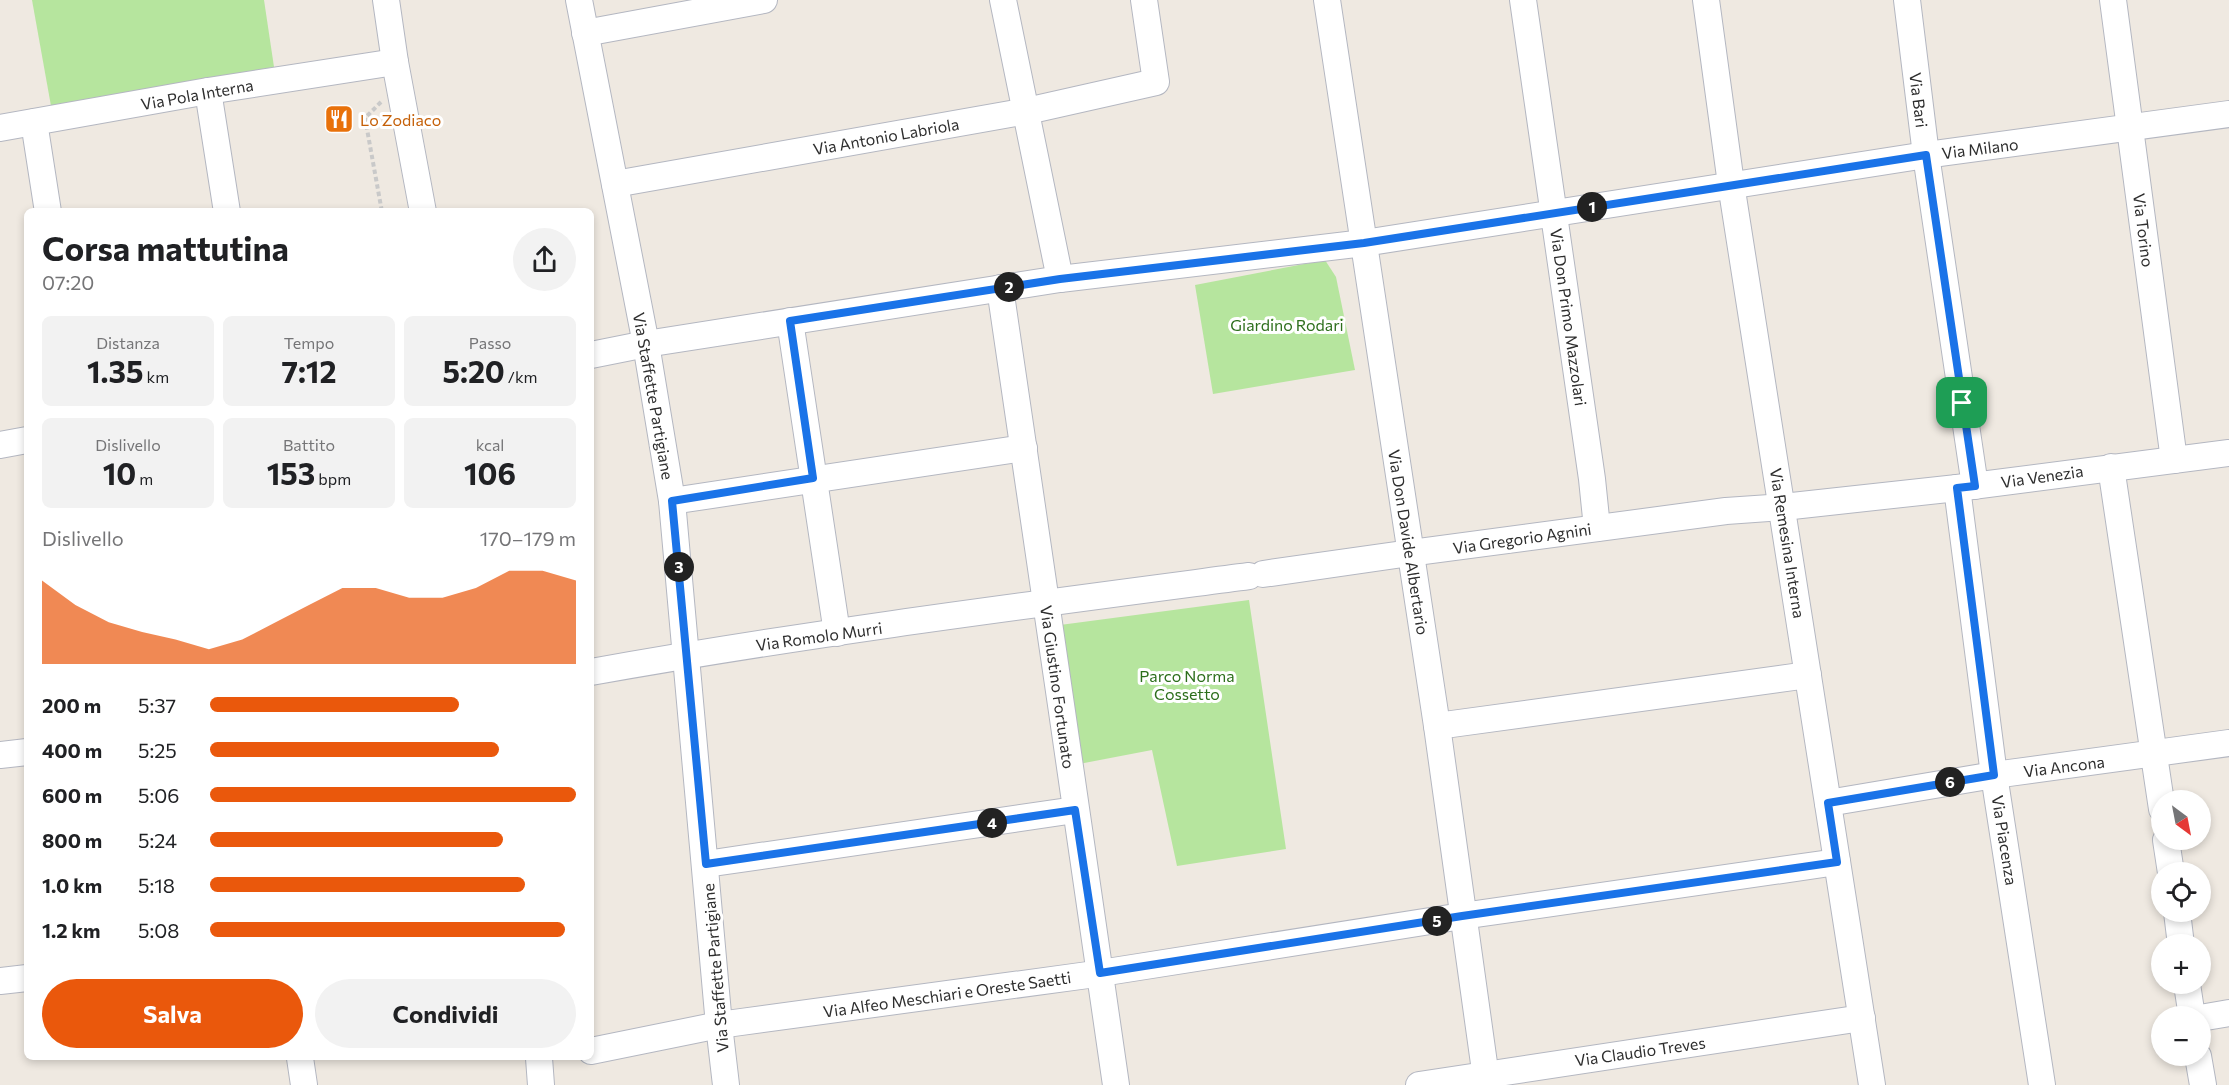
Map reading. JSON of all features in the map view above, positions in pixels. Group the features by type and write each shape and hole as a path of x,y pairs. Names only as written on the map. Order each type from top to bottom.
{"street":[{"path":"386,0 389,63 422,208"},
{"name":"Via Staffette Partigiane","path":"579,0 646,344 672,501 726,1085"},
{"path":"585,33 710,5 764,0"},
{"path":"1004,0 1060,279"},
{"name":"Via Antonio Labriola","path":"615,184 1027,111 1156,82 1144,0"},
{"name":"Via Don Davide Albertario","path":"1327,0 1437,726 1486,1080"},
{"name":"Via Don Primo Mazzolari","path":"1523,0 1597,528"},
{"name":"Via Remesina Interna","path":"1706,0 1731,184 1872,1085"},
{"name":"Via Bari","path":"1907,0 1966,487"},
{"name":"Via Torino","path":"2113,0 2174,460"},
{"name":"Via Pola Interna","path":"0,128 208,91 389,63"},
{"path":"208,91 226,208"},
{"name":"Via Milano","path":"594,354 646,344 1060,279 1364,243 1731,184 2229,114"},
{"path":"34,122 47,208"},
{"name":"Via Giustino Fortunato","path":"1000,288 1116,1085"},
{"path":"790,321 837,633"},
{"path":"0,445 24,441"},
{"path":"672,501 1024,448"},
{"name":"Via Venezia","path":"1783,507 1966,487 2111,466 2229,453"},
{"path":"2111,466 2159,790"},
{"name":"Via Piacenza","path":"1966,487 1994,775 2042,1085"},
{"name":"Via Gregorio Agnini","path":"1047,603 1410,552 1726,511 1783,507"},
{"name":"Via Romolo Murri","path":"594,671 688,655 1047,603"},
{"path":"1437,726 1808,675"},
{"name":"Via Ancona","path":"1828,803 1994,775 2229,742"},
{"path":"0,755 24,752"},
{"path":"706,864 1075,810"},
{"name":"Via Alfeo Meschiari e Oreste Saetti","path":"594,1049 719,1025 1100,973 1462,916 1837,862"},
{"path":"0,981 24,978"},
{"path":"2211,1016 2229,1013"},
{"name":"Via Claudio Treves","path":"1419,1085 1486,1080 1862,1018"},
{"path":"300,1060 304,1085"},
{"path":"2200,1066 2203,1085"}],"path":[{"path":"381,208 365,118 388,95 389,63"}],"green space":[{"path":"32,0 264,0 274,67 51,106"},
{"name":"Giardino Rodari","path":"1325,260 1336,277 1355,370 1213,394 1195,285"},
{"name":"Parco Norma Cossetto","path":"1249,600 1286,849 1177,866 1152,750 1079,764 1060,625"}],"place":[{"name":"Lo Zodiaco","path":"339,119"}],"route":[{"path":"1926,155 1962,403 1975,486 1957,488 1994,775 1828,803 1837,862 1462,916 1100,973 1075,810 706,864 672,501 813,478 790,321 1060,279 1364,243 1926,155"}]}
